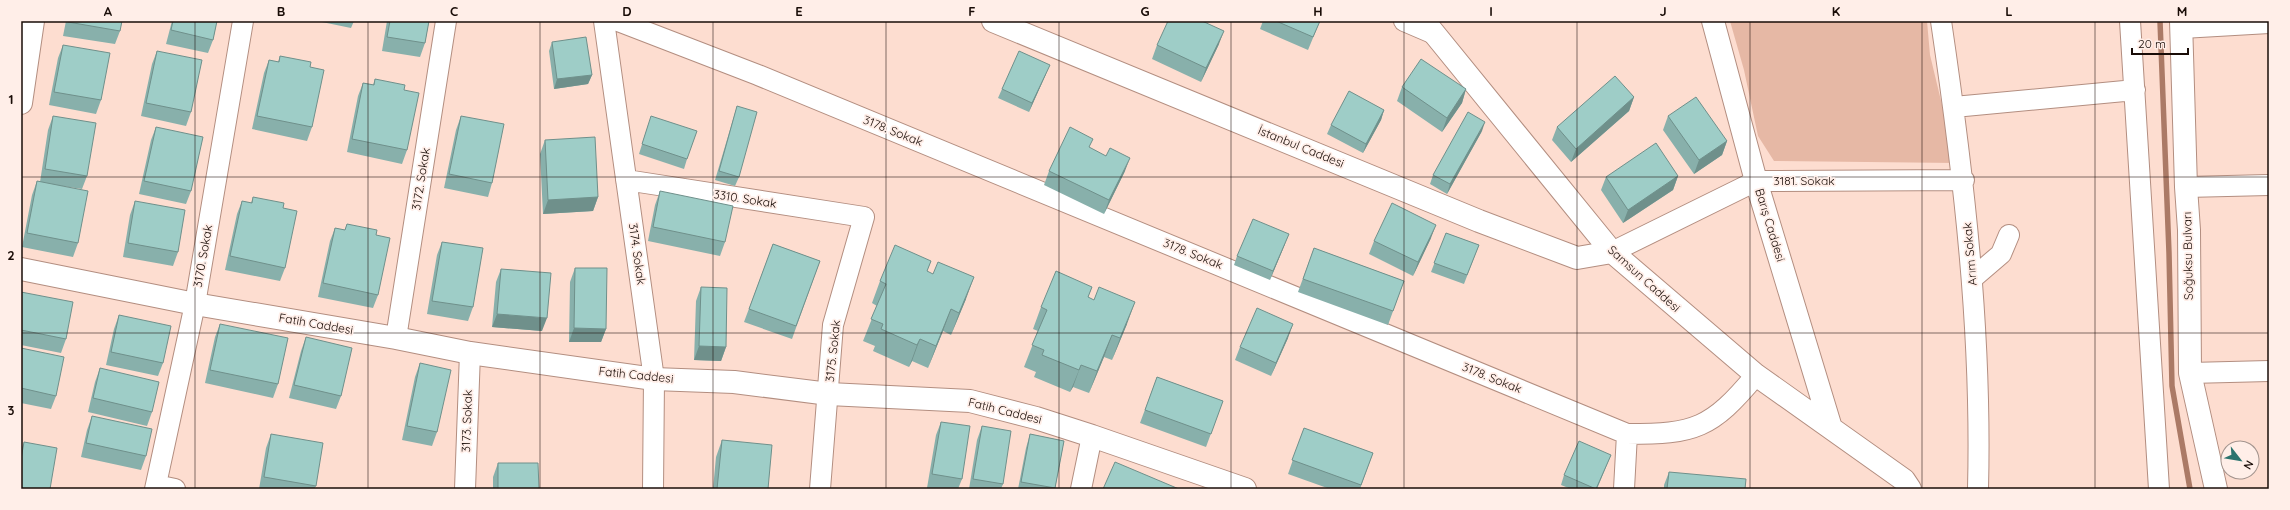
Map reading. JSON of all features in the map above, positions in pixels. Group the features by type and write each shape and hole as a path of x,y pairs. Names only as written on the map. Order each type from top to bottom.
{"street":[{"path":"21,103 33,21"},
{"name":"3170. Sokak","path":"162,488 243,21"},
{"name":"3172. Sokak","path":"396,338 446,21"},
{"name":"3174. Sokak","path":"604,21 654,379 653,489"},
{"name":"3178. Sokak","path":"618,21 758,75 1627,434 1684,431 1711,420 1735,400 1756,375"},
{"name":"İstanbul Caddesi","path":"993,21 1479,221 1570,256 1577,258 1612,252"},
{"path":"1404,21 1428,27"},
{"name":"Barış Caddesi","path":"1713,21 1756,181 1831,428"},
{"name":"Arım Sokak","path":"1941,21 1964,180 1973,278 1980,424 1978,489"},
{"path":"2130,21 2159,489"},
{"path":"2181,24 2269,23"},
{"name":"Soğuksu Bulvarı","path":"2181,24 2186,187 2189,230 2190,373 2216,489"},
{"name":"Samsun Caddesi","path":"1428,27 1612,252 1756,375 1904,480 1910,489"},
{"path":"1954,106 2135,90"},
{"name":"3310. Sokak","path":"626,180 864,217"},
{"name":"3181. Sokak","path":"1612,252 1756,181 1964,180"},
{"path":"2186,187 2269,185"},
{"name":"3175. Sokak","path":"820,489 829,394 833,325 864,217"},
{"path":"1973,278 2001,254 2009,235"},
{"name":"Fatih Caddesi","path":"21,269 195,304 396,338 470,353 654,379 734,382 829,394 970,401 1036,418 1245,489"},
{"name":"3173. Sokak","path":"465,489 470,353"},
{"path":"2190,373 2269,371"},
{"path":"1624,489 1627,434"},
{"path":"1081,489 1092,436"}],"shaded area":[{"path":"1730,21 1927,21 1930,55 1956,163 1774,161 1758,136 1744,70"}],"building":[{"path":"122,21 120,31 68,22"},
{"path":"173,21 217,21 213,40 171,30"},
{"path":"390,21 429,21 425,43 387,37"},
{"path":"1168,21 1202,21 1224,31 1206,68 1157,45"},
{"path":"1276,21 1320,21 1313,37"},
{"path":"586,37 592,75 557,79 552,42"},
{"path":"63,45 110,53 101,100 54,92"},
{"path":"157,51 202,60 191,112 146,103"},
{"path":"1019,51 1050,65 1032,103 1002,89"},
{"path":"280,56 311,62 310,67 324,70 312,127 257,116 269,60 279,62"},
{"path":"1421,59 1466,89 1447,118 1402,87"},
{"path":"1615,76 1634,97 1576,149 1557,127"},
{"path":"375,79 405,85 404,90 419,93 407,150 352,139 363,83 374,85"},
{"path":"1349,91 1384,110 1366,144 1331,125"},
{"path":"1696,97 1727,141 1699,160 1668,116"},
{"path":"737,106 757,112 739,177 719,171"},
{"path":"1468,112 1485,122 1450,184 1433,175"},
{"path":"53,116 96,123 87,176 45,169"},
{"path":"461,116 504,124 492,183 449,174"},
{"path":"651,116 697,131 687,159 642,144"},
{"path":"156,127 203,137 191,191 144,181"},
{"path":"1070,127 1093,139 1089,147 1106,156 1110,148 1130,158 1109,200 1049,171"},
{"path":"595,137 598,197 548,200 545,140"},
{"path":"1656,143 1678,176 1628,210 1606,177"},
{"path":"37,181 88,191 78,243 27,233"},
{"path":"660,191 733,206 725,242 653,227"},
{"path":"253,197 284,203 283,208 297,211 285,268 230,256 242,201 252,203"},
{"path":"135,201 185,210 178,252 128,243"},
{"path":"1392,203 1436,225 1418,262 1374,241"},
{"path":"1253,219 1289,234 1273,271 1237,256"},
{"path":"347,224 377,230 376,235 390,238 378,295 323,283 335,228 345,230"},
{"path":"1446,233 1479,245 1467,275 1434,263"},
{"path":"442,242 483,248 473,307 432,301"},
{"path":"773,244 820,261 796,326 749,309"},
{"path":"895,245 931,261 927,271 933,274 938,262 974,277 959,313 951,309 936,346 920,339 917,345 881,329 883,324 871,319 886,284 880,281"},
{"path":"1314,248 1404,281 1393,311 1303,279"},
{"path":"575,268 607,268 606,329 574,328"},
{"path":"501,269 551,273 547,318 497,314"},
{"path":"1056,271 1092,287 1088,297 1094,300 1099,287 1135,302 1120,338 1112,335 1097,371 1081,365 1079,370 1042,355 1044,350 1032,345 1047,310 1041,307"},
{"path":"701,287 727,288 726,347 699,346"},
{"path":"21,292 73,302 66,339 21,330"},
{"path":"1257,308 1293,324 1276,363 1240,347"},
{"path":"119,315 171,326 163,363 111,352"},
{"path":"220,324 288,338 278,384 210,370"},
{"path":"306,337 352,348 341,396 294,385"},
{"path":"21,348 64,357 56,396 21,388"},
{"path":"420,363 451,370 437,432 407,426"},
{"path":"100,368 159,382 152,412 93,398"},
{"path":"1157,377 1223,401 1211,434 1145,410"},
{"path":"92,416 152,429 146,456 86,443"},
{"path":"941,422 970,426 962,479 932,474"},
{"path":"982,426 1011,431 1003,484 973,479"},
{"path":"1304,428 1373,453 1361,485 1292,460"},
{"path":"271,434 323,443 316,486 264,477"},
{"path":"1030,434 1064,441 1055,488 1021,482"},
{"path":"722,440 772,445 768,489 717,489"},
{"path":"1579,441 1611,455 1596,489 1564,475"},
{"path":"24,442 57,448 50,489 21,489 21,459"},
{"path":"1115,462 1179,489 1103,489"},
{"path":"498,463 538,463 539,489 498,489"},
{"path":"1669,472 1746,479 1745,489 1667,489"}],"waterway":[{"path":"2160,21 2169,253 2172,386 2190,489"}]}
